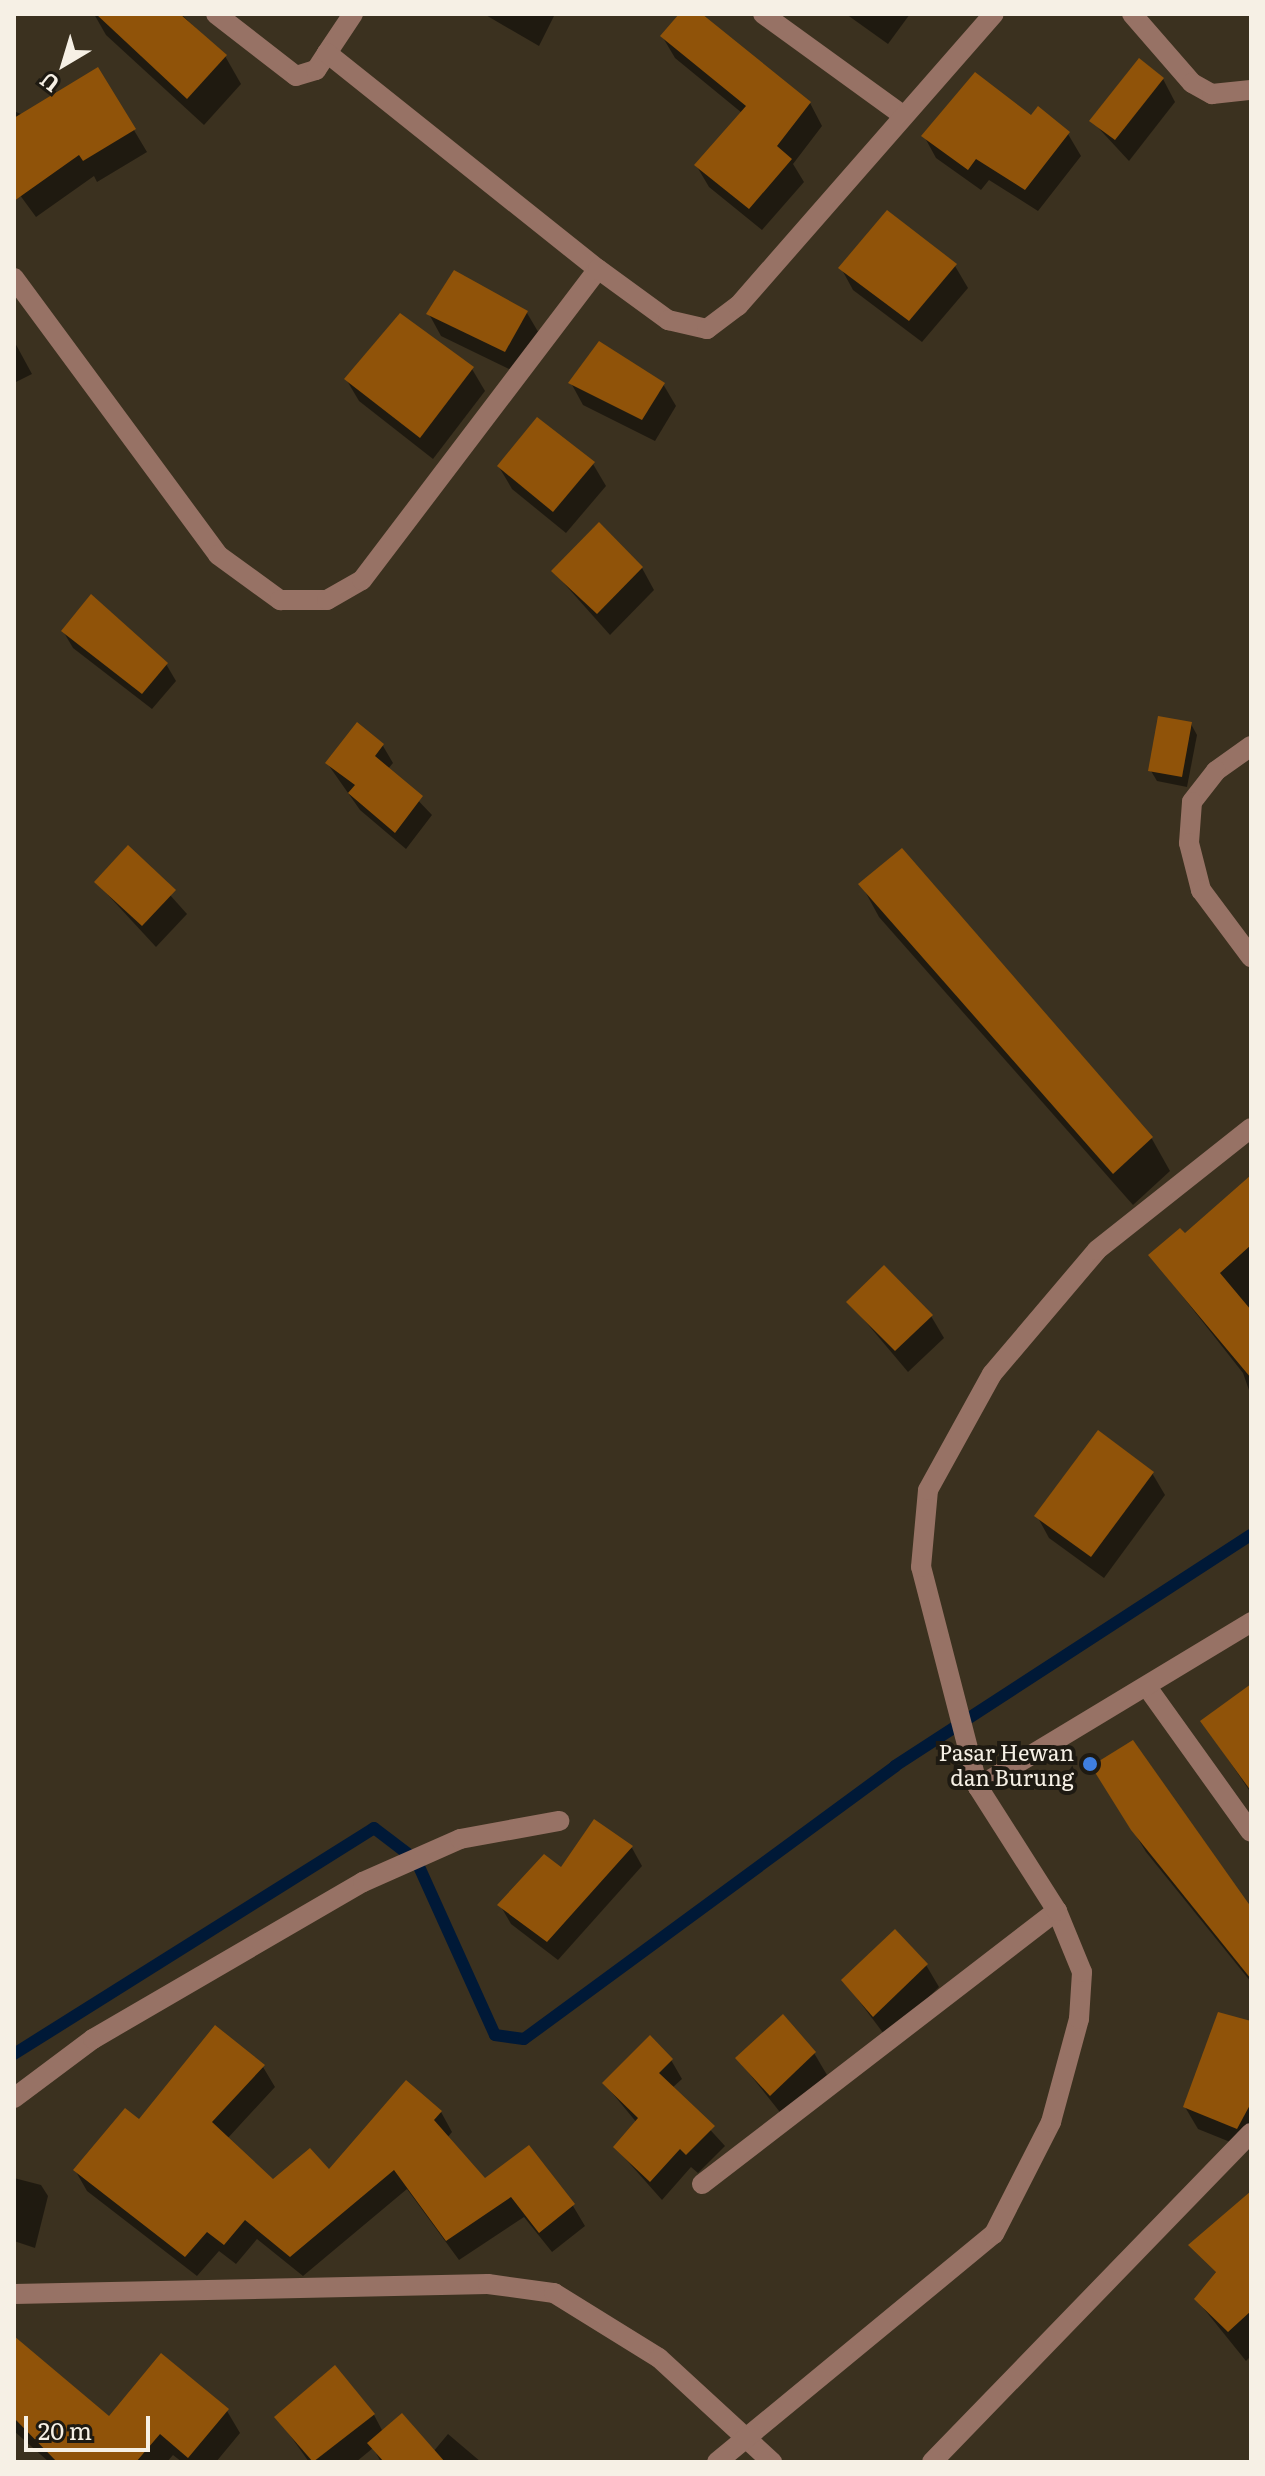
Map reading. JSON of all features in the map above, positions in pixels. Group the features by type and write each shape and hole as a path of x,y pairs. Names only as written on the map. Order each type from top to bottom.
{"street":[{"path":"216,14 296,76 316,70 353,14"},
{"path":"763,14 900,113"},
{"path":"327,53 598,269 668,320 707,329 738,306 900,113 994,14"},
{"path":"1132,14 1192,83 1212,94 1251,90"},
{"path":"14,278 218,555 280,600 327,600 362,580 598,269"},
{"path":"1251,746 1216,771 1192,802 1189,843 1201,890 1251,957"},
{"path":"717,2462 748,2440 994,2234 1051,2122 1079,2019 1082,1972 1057,1911 978,1787 948,1682 921,1567 928,1490 992,1374 1097,1250 1251,1128"},
{"path":"978,1787 1251,1622"},
{"path":"1147,1687 1251,1832"},
{"path":"14,2098 93,2039 363,1882 460,1839 559,1821"},
{"path":"702,2184 1057,1911"},
{"path":"932,2462 1251,2133"},
{"path":"14,2294 488,2284 554,2293 659,2358 772,2462"}],"building":[{"path":"96,14 180,14 227,55 187,99"},
{"path":"679,14 702,14 811,102 777,146 792,159 749,209 694,165 746,106 660,36"},
{"path":"1139,58 1164,78 1115,140 1089,121"},
{"path":"98,67 136,129 83,161 79,155 14,201 14,118"},
{"path":"975,72 1031,115 1038,106 1070,132 1025,190 976,159 968,170 921,136"},
{"path":"887,210 957,264 909,321 838,268"},
{"path":"454,270 528,311 505,352 426,314"},
{"path":"400,313 474,367 420,438 344,379"},
{"path":"599,341 665,383 642,420 568,383"},
{"path":"537,417 595,462 553,512 497,466"},
{"path":"599,522 643,567 597,614 551,571"},
{"path":"91,594 168,663 142,694 61,631"},
{"path":"1158,716 1192,722 1182,777 1148,771"},
{"path":"357,722 384,744 375,756 423,796 395,833 348,793 355,785 325,763"},
{"path":"128,845 176,890 142,926 94,882"},
{"path":"902,848 1153,1137 1113,1174 858,884"},
{"path":"1251,1175 1251,1245 1220,1273 1251,1310 1251,1378 1148,1255 1180,1228 1185,1233"},
{"path":"884,1265 933,1315 895,1351 846,1302"},
{"path":"1098,1430 1154,1472 1091,1557 1034,1516"},
{"path":"1251,1684 1251,1791 1200,1721"},
{"path":"1133,1740 1251,1907 1251,1979 1131,1830 1091,1766"},
{"path":"594,1819 633,1846 547,1942 497,1905 544,1854 561,1867"},
{"path":"895,1929 928,1964 873,2017 841,1980"},
{"path":"1218,2012 1251,2021 1251,2103 1237,2129 1183,2107"},
{"path":"783,2014 816,2052 770,2096 735,2058"},
{"path":"215,2025 265,2065 212,2122 273,2179 310,2148 329,2169 406,2080 442,2111 434,2120 485,2178 529,2145 575,2204 539,2233 511,2197 446,2241 394,2170 290,2257 245,2220 224,2245 207,2232 185,2257 73,2170 125,2108 139,2119"},
{"path":"650,2035 673,2059 659,2073 715,2126 686,2155 680,2149 650,2182 613,2147 638,2118 602,2083"},
{"path":"1251,2191 1251,2311 1228,2332 1194,2299 1216,2272 1188,2245"},
{"path":"14,2336 109,2416 161,2353 229,2409 188,2458 160,2434 136,2462 57,2462 14,2418"},
{"path":"335,2365 375,2414 313,2462 274,2417"},
{"path":"402,2413 445,2462 384,2462 367,2443"}],"waterway":[{"path":"14,2054 374,1828 416,1860 495,2035 524,2039 895,1766 1251,1535"}],"place":[{"name":"Pasar Hewan dan Burung","path":"1090,1764"}]}
